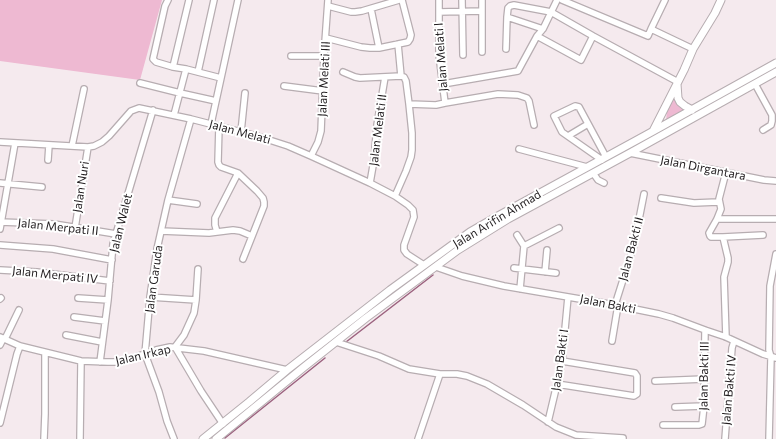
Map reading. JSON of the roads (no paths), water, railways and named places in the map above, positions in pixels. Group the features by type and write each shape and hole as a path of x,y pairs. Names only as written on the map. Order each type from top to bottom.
{"main road":[{"path":"653,132 678,83 693,49 715,13 721,0"},
{"name":"Jalan Arifin Ahmad","path":"219,438 302,364 394,287 470,232 776,63"},
{"name":"Jalan Arifin Ahmad","path":"203,439 287,370 302,364 336,342 366,318 474,239 776,72"},
{"path":"678,83 678,98 680,102 692,110"},
{"path":"545,190 550,197"}],"street":[{"path":"168,0 165,6 153,59 156,62 173,67 221,78"},
{"path":"173,67 189,0"},
{"path":"198,72 214,0"},
{"path":"211,124 238,0"},
{"path":"328,3 351,12 371,9 399,0"},
{"path":"326,38 361,47 380,48 408,42 411,38 402,0"},
{"name":"Jalan Melati I","path":"409,104 445,104 439,55 439,0"},
{"path":"462,0 463,55"},
{"path":"482,0 482,52"},
{"path":"443,84 518,71 537,36 543,29 557,0"},
{"path":"562,0 648,36 665,0"},
{"name":"Jalan Melati III","path":"311,156 320,138 328,3"},
{"path":"506,49 507,9 509,7 512,5 551,12 678,83"},
{"path":"371,9 380,48"},
{"path":"439,12 482,11"},
{"path":"507,17 543,29"},
{"path":"651,29 693,49"},
{"path":"537,36 581,60 593,36"},
{"path":"398,44 401,76"},
{"path":"291,56 324,56"},
{"path":"174,115 186,69"},
{"path":"343,72 360,78 401,76 406,80 412,133 412,150 411,157 395,196"},
{"name":"Jalan Melati II","path":"370,183 385,77"},
{"path":"140,83 216,101"},
{"path":"755,84 773,117 771,124 764,130"},
{"path":"284,86 323,91"},
{"path":"72,146 84,89"},
{"path":"241,132 246,93"},
{"path":"445,104 498,94 518,95 527,98 529,101 534,125"},
{"path":"575,106 579,107 604,158 562,132 554,116 575,106"},
{"name":"Jalan Melati","path":"0,142 72,146 88,146 98,144 105,140 131,111 139,108 191,119 275,141 370,183 395,196 412,208 414,220 404,245 404,250 407,254 424,265"},
{"name":"Jalan Walet","path":"100,362 108,300 112,250 153,110"},
{"name":"Jalan Garuda","path":"174,439 146,354 154,266 168,200 191,119"},
{"path":"568,136 588,124"},
{"path":"219,126 218,164 221,167 238,173 257,191 264,202 264,206 243,259"},
{"path":"0,229 15,143"},
{"path":"48,160 49,145"},
{"name":"Jalan Nuri","path":"75,228 88,146"},
{"path":"518,149 588,167"},
{"name":"Jalan Dirgantara","path":"630,153 764,180 776,181"},
{"path":"726,172 719,200 721,209 709,235 713,237 763,235"},
{"path":"218,232 215,218 238,173"},
{"path":"593,173 598,180 604,184"},
{"path":"0,184 42,187"},
{"name":"Jalan Bakti II","path":"612,341 616,305 634,245 644,194"},
{"path":"661,198 694,203 718,202 719,200"},
{"path":"168,200 197,204"},
{"path":"717,219 776,219"},
{"name":"Jalan Merpati II","path":"1,222 54,224 116,234"},
{"path":"524,246 558,228"},
{"path":"161,231 218,232 233,230 252,236"},
{"path":"517,235 524,246 520,289"},
{"path":"723,237 728,262 724,277 726,337"},
{"path":"0,245 54,249 112,260"},
{"path":"545,272 547,250"},
{"path":"769,439 773,357 769,350 770,286 776,254"},
{"name":"Jalan Bakti","path":"436,266 462,276 520,289 616,305 673,318 726,337 773,357"},
{"path":"514,268 556,273"},
{"path":"198,269 194,313 184,335 175,347 201,391 223,424"},
{"name":"Jalan Merpati IV","path":"0,270 37,272 110,281"},
{"path":"150,297 196,300"},
{"name":"Jalan Bakti I","path":"548,422 562,361 568,297"},
{"path":"78,298 108,300"},
{"path":"0,345 19,310"},
{"path":"74,317 105,321"},
{"name":"Jalan Bakti III","path":"663,425 701,425 703,422 706,330"},
{"path":"66,335 102,342"},
{"name":"Jalan Irkap","path":"3,338 20,346 81,361 120,362 167,347 175,347 287,370"},
{"name":"Jalan Bakti IV","path":"725,439 732,348 734,341"},
{"path":"336,342 379,356 410,369 440,374 457,374 467,376 487,384 523,404 548,422 576,437 623,438"},
{"path":"0,423 20,346"},
{"path":"44,439 45,353"},
{"path":"80,439 81,361"},
{"path":"557,384 634,396 637,394 638,378 635,373 562,361"},
{"path":"418,439 440,374"},
{"path":"655,381 704,379"},
{"path":"675,407 704,406"}],"waterway":[{"path":"346,342 433,275"},
{"path":"225,438 325,358"}]}
